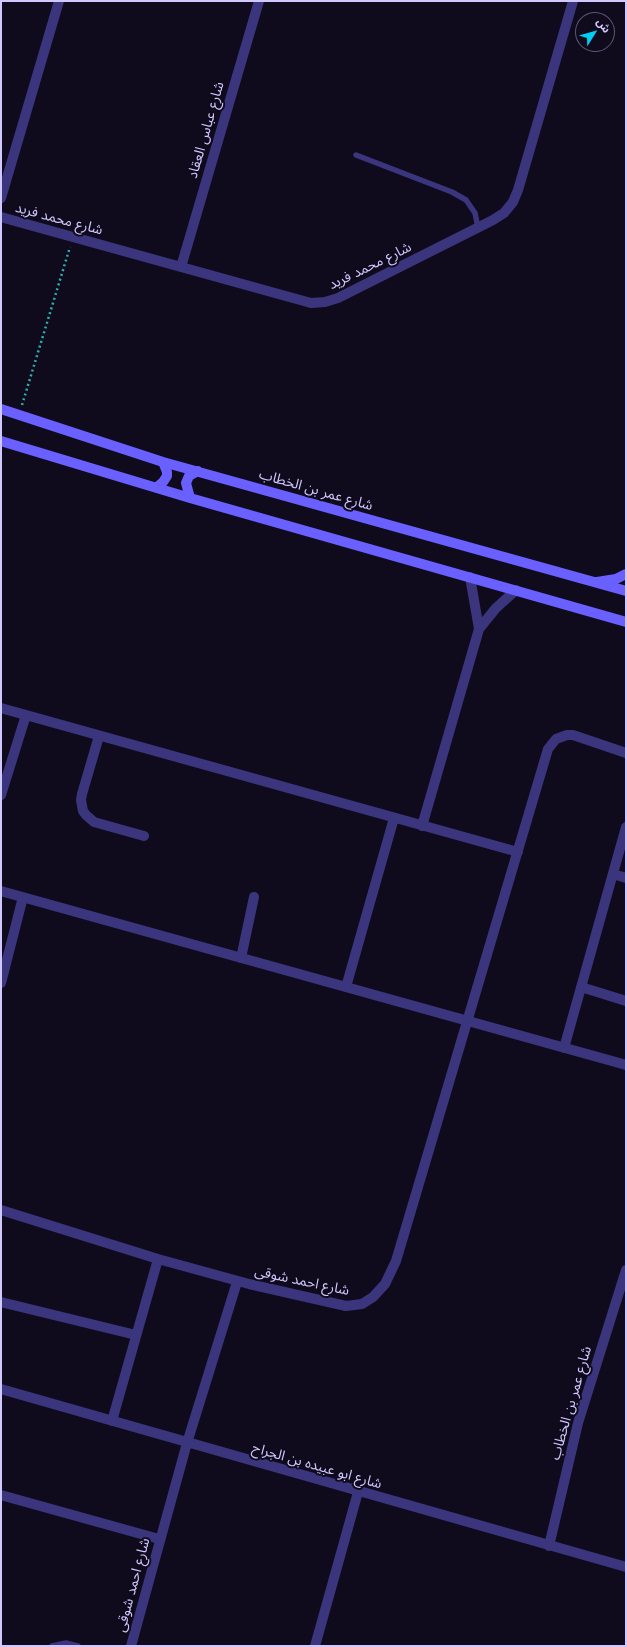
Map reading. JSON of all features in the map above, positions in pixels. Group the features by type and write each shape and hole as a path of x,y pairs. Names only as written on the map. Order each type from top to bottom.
{"street":[{"path":"1,198 59,1"},
{"name":"شارع عباس العقاد","path":"181,267 259,1"},
{"name":"شارع محمد فريد","path":"1,217 311,303 325,302 338,298 494,220 504,213 518,190 573,1"},
{"name":"شارع عمر بن الخطاب","path":"1,409 163,462 198,470 626,591"},
{"path":"1,442 190,498 626,622"},
{"path":"157,487 167,476 163,462"},
{"path":"190,498 186,483 189,476 198,470"},
{"path":"594,583 616,579 626,574"},
{"path":"470,577 479,629"},
{"path":"422,826 479,629 496,608 516,590"},
{"path":"1,708 518,852"},
{"path":"1,796 26,715"},
{"name":"شارع احمد شوقى","path":"131,1646 159,1539 237,1282 346,1306 362,1304 373,1297 385,1284 396,1261 548,749 556,739 561,736 573,735 626,753"},
{"path":"99,736 82,794 81,805 83,811 86,816 94,822 144,836"},
{"path":"346,987 394,818"},
{"path":"564,1048 626,827"},
{"path":"613,874 626,878"},
{"path":"1,891 626,1065"},
{"path":"1,984 23,897"},
{"path":"241,958 254,897"},
{"path":"581,987 626,1001"},
{"path":"1,1210 237,1282"},
{"path":"112,1421 158,1259"},
{"name":"شارع عمر بن الخطاب","path":"549,1546 578,1423 626,1270"},
{"path":"1,1302 136,1335"},
{"name":"شارع ابو عبيده بن الجراح","path":"1,1389 358,1492 626,1567"},
{"path":"315,1646 358,1492"},
{"path":"1,1495 159,1539"}],"lane":[{"path":"356,155 452,192 466,200 475,213 478,228"},
{"path":"52,1646 66,1643 78,1646"}],"path":[{"path":"19,414 73,237"}]}
